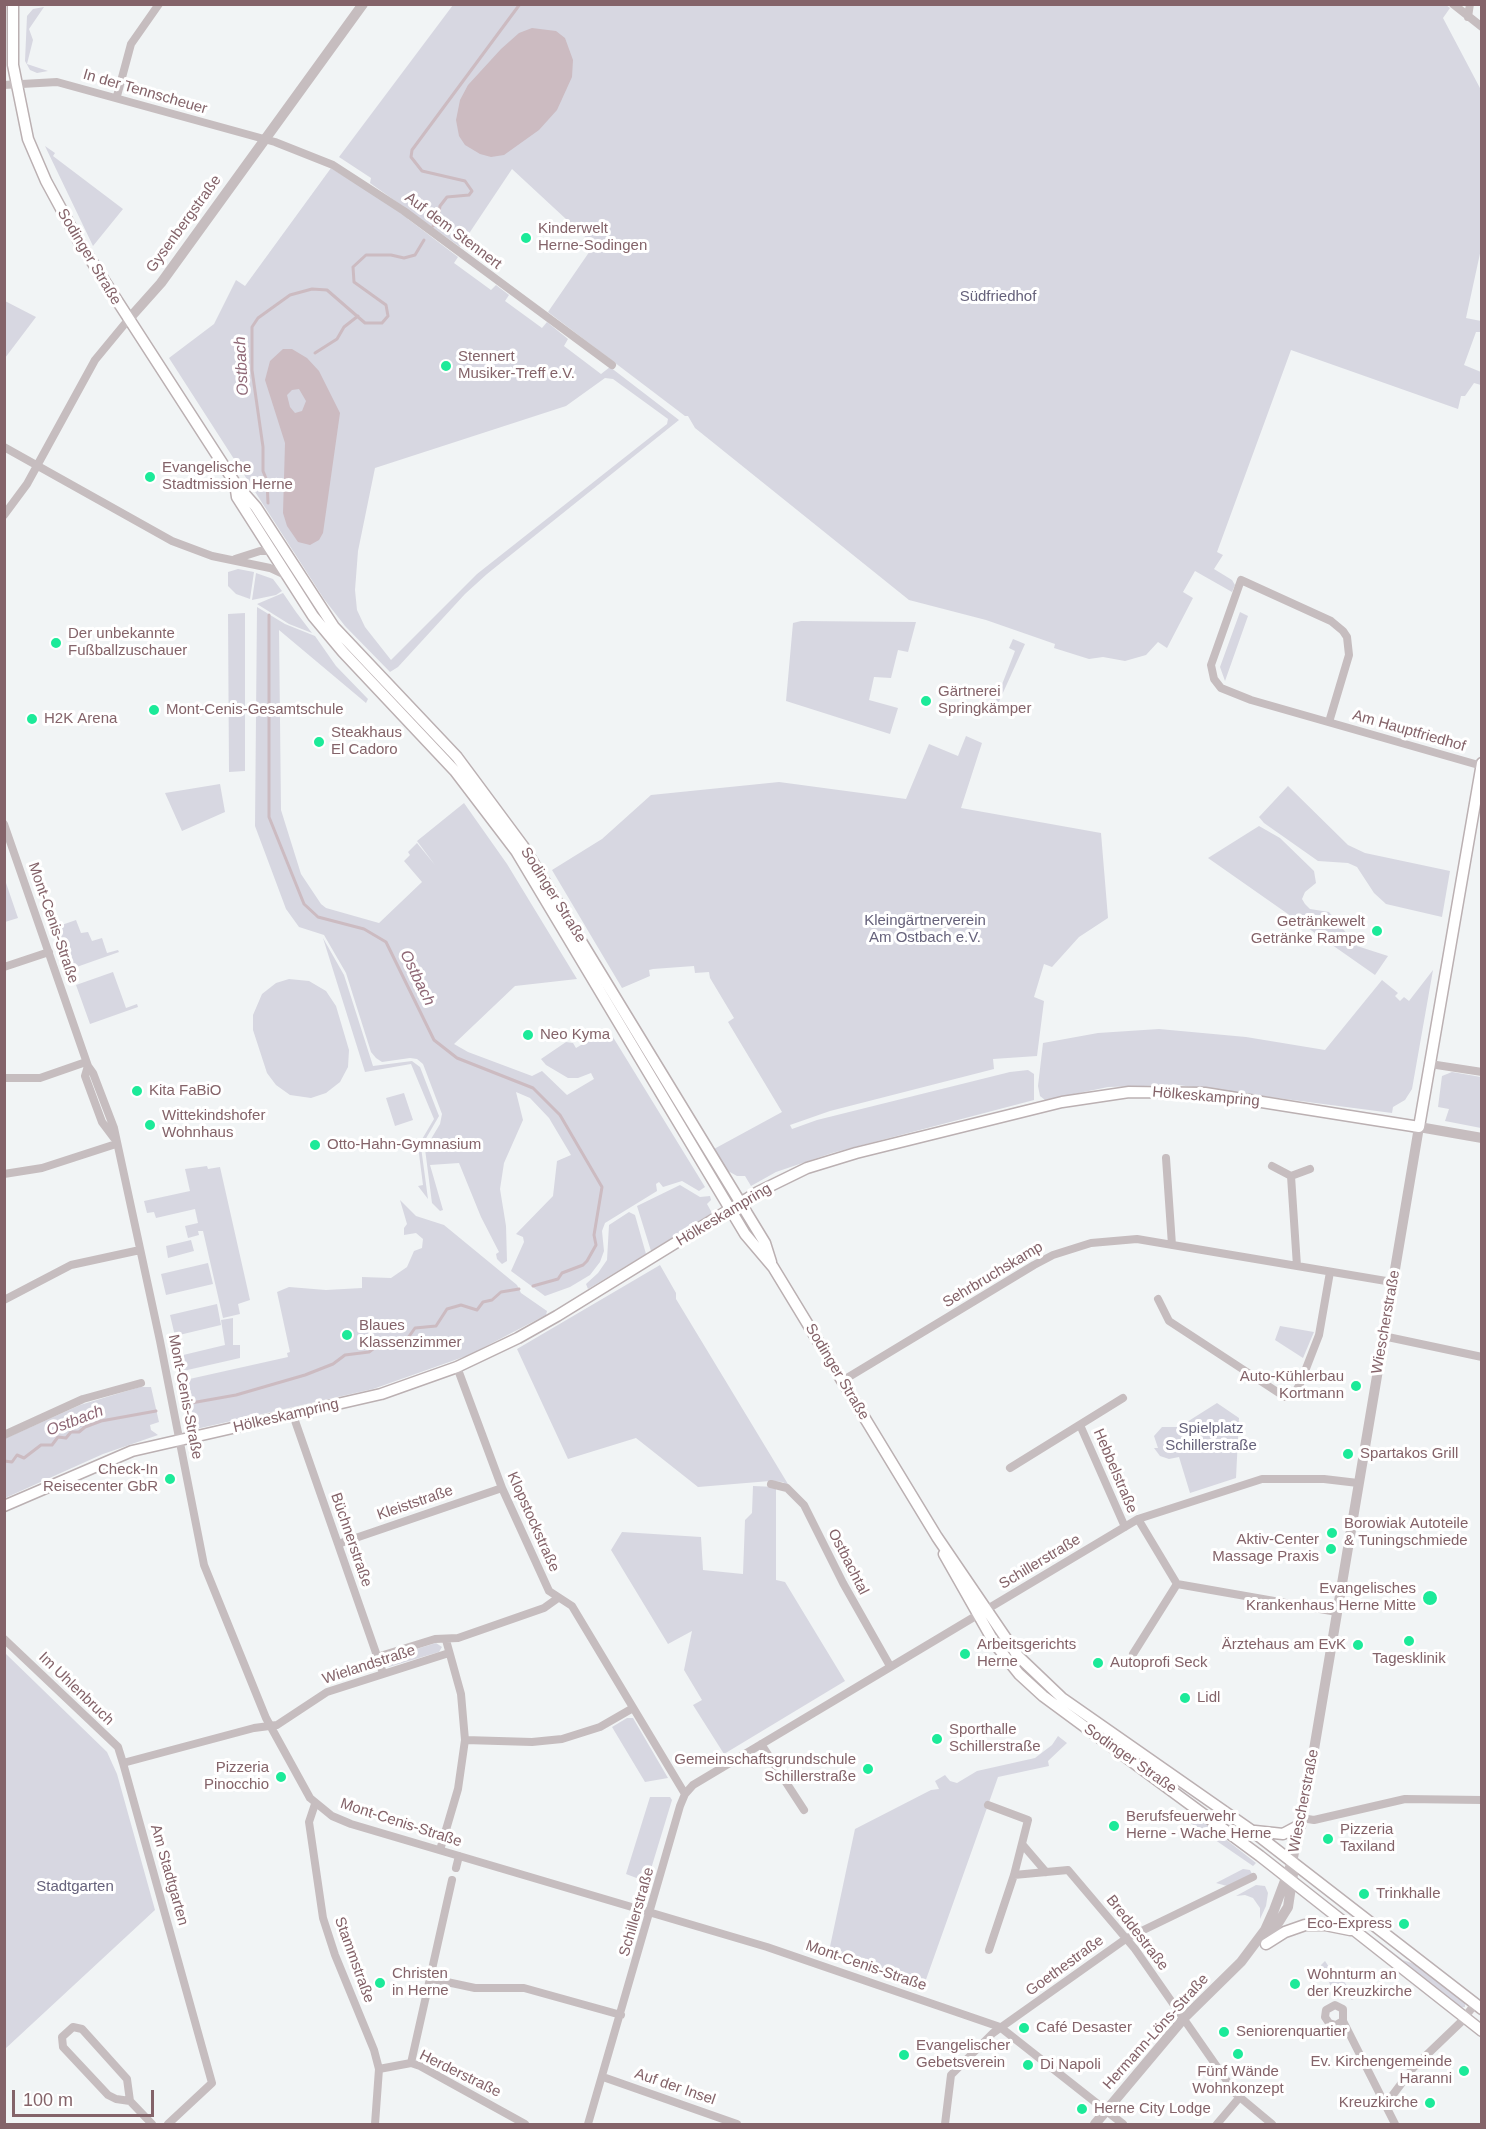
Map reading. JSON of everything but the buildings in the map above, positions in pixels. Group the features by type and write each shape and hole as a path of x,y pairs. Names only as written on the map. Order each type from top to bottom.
{"main road":[{"name":"Sodinger Straße","path":"13,4 10,85 42,174 78,240 235,483 250,499 334,627 429,726 505,819 765,1243 773,1268"},
{"name":"Sodinger Straße","path":"235,483 237,497 269,550 342,652 455,771 516,850 730,1209 750,1240 773,1268 937,1537 982,1612 1001,1653 1043,1696 1160,1780 1482,2031"},
{"name":"Wiescherstraße","path":"1419,1126 1481,765"},
{"name":"Hölkeskampring","path":"4,1506 113,1458 180,1440 381,1394 457,1367 518,1338 627,1275 740,1202 823,1162 1096,1095 1161,1091 1205,1094 1419,1126"},
{"name":"Sodinger Straße","path":"982,1612 1018,1656 1047,1686 1251,1830 1478,2006"},
{"path":"1251,1830 1283,1834 1300,1821"},
{"path":"1266,1944 1284,1932 1309,1925 1336,1926 1353,1931"}],"street":[{"name":"Gysenbergstraße","path":"36,465 95,360 160,282 363,4"},
{"path":"1453,4 1482,27"},
{"path":"1468,17 1470,4"},
{"path":"117,96 131,44 159,5"},
{"name":"In der Tennscheuer","path":"10,85 57,82 117,96 266,139"},
{"name":"Auf dem Stennert","path":"266,139 333,165 358,179 612,365"},
{"path":"4,447 171,541 212,556 270,568 285,575"},
{"path":"4,515 36,465"},
{"path":"234,559 269,550 285,555"},
{"name":"Am Hauptfriedhof","path":"1329,722 1349,655 1347,638 1343,631 1331,621 1241,580 1211,665 1214,680 1226,692 1329,722 1481,765"},
{"name":"Mont-Cenis-Straße","path":"4,824 87,1064 93,1073 114,1128 204,1565 271,1727 303,1789 315,1803 342,1820 804,1959 1000,2027 1123,2124"},
{"path":"4,967 49,952"},
{"path":"4,1078 40,1078 87,1064"},
{"path":"1430,1064 1482,1072"},
{"name":"Hölkeskampring","path":"1419,1126 1482,1138"},
{"name":"Wiescherstraße","path":"1289,1879 1419,1126"},
{"path":"4,1174 42,1168 115,1141"},
{"path":"1166,1158 1172,1245"},
{"path":"1272,1166 1291,1176 1310,1169"},
{"path":"1291,1176 1297,1266"},
{"name":"Sehrbruchskamp","path":"842,1381 1053,1255 1091,1243 1137,1239 1392,1282"},
{"path":"4,1300 57,1270 140,1250"},
{"path":"1158,1299 1169,1321 1285,1396 1295,1392 1300,1384 1319,1335 1330,1272"},
{"path":"1383,1336 1482,1357"},
{"name":"Klopstockstraße","path":"457,1367 502,1488 549,1591 572,1606 685,1794"},
{"path":"4,1435 83,1399 141,1383"},
{"name":"Hebbelstraße","path":"1010,1468 1123,1398"},
{"name":"Büchnerstraße","path":"293,1415 383,1673"},
{"name":"Hebbelstraße","path":"1080,1425 1125,1527"},
{"name":"Schillerstraße","path":"588,2124 685,1794 693,1785 1138,1519 1262,1479 1324,1479 1358,1484"},
{"name":"Ostbachtal","path":"771,1484 787,1488 804,1505 843,1583 890,1666"},
{"name":"Kleiststraße","path":"338,1544 502,1488"},
{"path":"1138,1519 1177,1584 1337,1611"},
{"path":"1134,1654 1177,1584"},
{"name":"Wielandstraße","path":"377,1657 435,1639 446,1640 544,1608 558,1598"},
{"name":"Im Uhlenbruch","path":"4,1639 118,1747 123,1763"},
{"path":"440,1850 460,1782 465,1740 461,1694 446,1640"},
{"name":"Wielandstraße","path":"271,1727 283,1722 327,1692 449,1653"},
{"path":"465,1740 532,1742 562,1739 600,1727 633,1708"},
{"path":"123,1763 255,1728 271,1727"},
{"path":"761,1744 804,1810"},
{"name":"Am Stadtgarten","path":"123,1763 212,2084 168,2124"},
{"path":"1300,1821 1314,1820 1405,1799 1482,1800"},
{"name":"Stammstraße","path":"315,1803 309,1822 323,1918 334,1955 374,2050 379,2069 375,2124"},
{"path":"988,1805 1028,1820 1014,1875 989,1950"},
{"path":"1022,1844 1046,1872"},
{"path":"456,1868 459,1856"},
{"name":"Breddestraße","path":"1062,1863 1127,1938 1239,2098 1272,2124"},
{"path":"1014,1875 1068,1870"},
{"name":"Goethestraße","path":"945,2124 951,2075 1000,2027 1127,1938 1253,1878"},
{"name":"Hermann-Löns-Straße","path":"1241,1962 1266,1944 1287,1911 1289,1879"},
{"name":"Hermann-Löns-Straße","path":"1095,2124 1184,2018 1241,1962 1265,1930 1289,1879"},
{"path":"411,2063 428,1978 452,1880"},
{"path":"428,1978 475,1988 524,1988 621,2016"},
{"path":"1386,2104 1413,2068 1478,2006"},
{"path":"1343,2021 1395,2124"},
{"path":"130,2101 108,2095 63,2047 62,2037 73,2026 82,2029 127,2079 130,2101 152,2124"},
{"name":"Herderstraße","path":"379,2069 411,2063 456,2084 525,2124"},
{"name":"Auf der Insel","path":"603,2077 737,2124"},
{"path":"1217,2124 1239,2098"}],"green space":[{"name":"Südfriedhof","path":"453,5 1446,5 1450,8 1443,18 1481,90 1481,249 1466,318 1481,321 1481,332 1476,332 1464,365 1481,372 1481,385 1474,383 1465,396 1461,396 1458,409 1291,350 1217,552 1223,555 1214,569 1232,580 1235,585 1232,592 1195,571 1183,592 1193,598 1167,648 1158,642 1146,655 1125,661 1103,657 1089,659 1054,648 1055,644 986,620 909,600 695,428 688,416 548,312 594,245 512,169 460,247 370,183 371,178 339,157"},
{"path":"44,7 29,29 33,40 27,64 48,71 37,73 30,70 25,61 27,16 33,9"},
{"path":"45,146 55,153 53,156 123,209 93,246"},
{"path":"331,168 407,216 458,257 454,263 491,290 496,285 509,295 505,301 542,328 547,322 568,339 564,346 601,374 610,367 679,420 487,574 465,594 398,667 390,672 345,626 324,599 169,358 214,324 236,280 245,286","holes":["605,378 613,379 668,419 667,424 477,574 391,660 365,627 357,610 355,590 358,551 375,468 566,406"]},
{"path":"4,301 36,317 5,358"},
{"path":"238,569 254,572 250,599 236,594 228,586 228,572"},
{"path":"256,573 273,579 282,591 276,595 252,600"},
{"path":"283,593 312,633 289,624 257,604"},
{"path":"257,607 285,624 315,636 336,666 368,699 366,703 279,630 281,810 301,874 321,904 326,908 379,923 422,882 404,861 410,855 408,852 417,843 435,865 417,841 464,803 507,864 577,979 515,986 454,1044 468,1052 532,1076 542,1071 567,1095 594,1079 591,1073 578,1078 568,1078 546,1065 541,1059 566,1042 573,1043 576,1048 608,1029 705,1187 699,1191 682,1181 663,1187 659,1182 656,1184 657,1191 605,1223 602,1231 604,1251 600,1262 590,1275 570,1287 545,1296 511,1271 524,1242 523,1237 516,1234 553,1196 557,1161 571,1155 549,1118 530,1098 516,1092 523,1120 504,1163 500,1189 506,1226 507,1261 502,1264 497,1259 496,1254 499,1252 481,1217 459,1163 430,1165 443,1210 440,1211 432,1203 425,1149 440,1124 442,1114 423,1064 417,1059 410,1058 382,1062 376,1058 371,1052 346,973 324,935 299,927 286,909 255,826"},
{"path":"1240,612 1248,616 1225,681 1220,667"},
{"path":"245,613 245,771 229,772 228,614"},
{"path":"801,621 916,622 908,652 898,650 891,678 874,677 869,700 898,708 890,734 786,701 793,623"},
{"path":"1013,639 1025,644 997,706 994,705 1015,651 1009,648"},
{"name":"Kleingärtnerverein Am Ostbach e.V.","path":"966,736 982,743 961,808 1101,833 1108,918 1079,937 1052,967 1044,964 1034,997 1044,1001 1037,1056 993,1059 994,1069 830,1111 790,1125 792,1129 817,1120 1010,1072 1028,1070 1034,1074 1034,1100 832,1153 776,1172 751,1186 745,1176 737,1176 728,1171 714,1149 782,1112 728,1022 734,1018 710,978 709,972 695,973 694,966 653,969 649,970 650,976 622,988 552,870 602,839 651,795 779,782 906,799 929,744 958,756"},
{"path":"220,784 225,812 182,831 165,793"},
{"path":"1288,786 1348,845 1365,853 1450,871 1442,917 1386,904 1374,893 1357,867 1348,863 1318,861 1264,823 1259,817"},
{"path":"1259,826 1280,838 1314,871 1316,883 1305,892 1302,899 1305,904 1310,909 1329,912 1357,946 1388,956 1375,975 1208,858"},
{"path":"5,880 18,918 4,922"},
{"path":"76,920 81,933 88,932 92,941 102,938 107,953 118,950 119,952 71,969 56,927"},
{"path":"323,938 344,975 373,1066 412,1061 420,1067 439,1116 421,1147 428,1199 418,1186 423,1185 418,1146 434,1119 411,1064 365,1072"},
{"path":"1433,970 1412,1089 1405,1100 1393,1107 1392,1113 1178,1085 1108,1087 1045,1100 1040,1096 1038,1086 1043,1043 1098,1033 1159,1029 1246,1037 1325,1050 1382,980 1398,993 1395,996 1400,1001 1404,997 1409,1001"},
{"path":"113,972 126,1008 137,1004 138,1007 90,1024 76,985"},
{"path":"289,979 309,981 326,991 336,1006 349,1050 348,1067 340,1082 326,1093 311,1098 290,1095 276,1085 267,1073 253,1030 253,1015 262,994 276,983"},
{"path":"1452,1072 1481,1077 1481,1128 1445,1121 1449,1109 1438,1107 1442,1076"},
{"path":"404,1093 413,1120 395,1126 386,1098"},
{"path":"207,1166 208,1169 220,1167 250,1300 238,1304 240,1314 223,1318 203,1231 198,1231 199,1235 188,1238 185,1226 198,1223 195,1209 156,1218 154,1212 147,1213 144,1201 190,1191 185,1169"},
{"path":"680,1185 700,1197 710,1196 711,1200 707,1204 712,1213 651,1251 637,1206"},
{"path":"400,1200 416,1216 444,1225 517,1285 521,1293 547,1311 546,1315 469,1355 373,1389 196,1429 185,1380 288,1357 287,1353 290,1352 277,1292 289,1287 326,1290 362,1288 362,1277 391,1278 407,1267 414,1251 422,1248 423,1239 416,1233 404,1235 404,1228 407,1224"},
{"path":"629,1212 635,1215 646,1254 588,1289 586,1284 607,1260 609,1225"},
{"path":"191,1240 194,1251 168,1258 166,1246"},
{"path":"208,1263 213,1284 166,1295 161,1274"},
{"path":"660,1265 676,1293 676,1299 791,1489 783,1482 770,1481 698,1487 636,1438 568,1459 517,1349"},
{"path":"217,1304 221,1325 175,1336 170,1315"},
{"path":"233,1318 233,1345 240,1345 240,1358 183,1371 179,1356 225,1345 221,1320"},
{"path":"1280,1326 1314,1332 1303,1358 1275,1340"},
{"path":"140,1387 151,1387 159,1422 150,1425 151,1430 158,1435 103,1454 5,1498 4,1439 80,1405"},
{"name":"Spielplatz Schillerstraße","path":"1217,1403 1239,1418 1236,1478 1190,1493 1179,1457 1169,1459 1160,1456 1154,1448 1158,1448 1154,1436 1162,1427 1179,1427"},
{"path":"753,1486 776,1487 776,1580 785,1582 845,1681 724,1754 693,1705 702,1700 684,1670 692,1631 668,1644 611,1550 622,1532 701,1537 703,1570 743,1574 745,1520 752,1513"},
{"path":"436,1643 442,1647 439,1652 389,1667 384,1663 387,1658"},
{"name":"Stadtgarten","path":"5,1653 107,1752 117,1774 155,1910 5,2049"},
{"path":"627,1718 633,1718 668,1778 645,1782 612,1727"},
{"path":"1058,1736 1067,1743 1048,1761 1049,1766 998,1777 923,1988 828,1956 855,1829 931,1790 939,1789 935,1781 945,1775 950,1781 957,1783 977,1771 1035,1758 1052,1745"},
{"path":"650,1797 670,1797 672,1800 647,1882 626,1874"},
{"path":"1189,1822 1205,1823 1256,1863 1253,1866"},
{"path":"1243,1869 1250,1870 1252,1874 1227,1886 1216,1883"},
{"path":"1256,1885 1265,1886 1268,1893 1266,1906 1260,1919 1260,1908 1253,1898 1245,1895 1236,1896"},
{"path":"1320,1896 1403,1960 1417,1965 1465,2003 1465,2007 1460,2008 1318,1898"},
{"path":"1325,1961 1333,1973 1337,1971 1355,1998 1352,2000 1343,1993 1334,1993 1321,1965"}],"shaded area":[{"path":"532,28 556,31 565,38 573,60 572,77 557,110 539,130 504,155 491,157 480,154 465,145 459,136 456,120 460,100 468,85 501,49 519,33"},
{"path":"283,349 292,349 307,358 319,371 340,413 323,533 319,540 310,545 298,542 287,526 283,513 285,443 265,380 270,361","holes":["299,389 306,401 302,411 295,413 290,407 287,395 292,390"]}],"waterway":[{"name":"Ostbach","path":"433,226 438,218 440,206 447,197 469,195 472,191 465,181 422,171 411,157 412,150 520,4"},
{"name":"Ostbach","path":"268,503 252,370 252,327 258,318 290,295 312,289 327,290 365,323 382,323 388,316 386,305 354,282 353,267 366,255 391,255 404,258 415,255 424,240"},
{"path":"315,353 337,339 344,327 358,316"},
{"name":"Ostbach","path":"269,615 269,817 304,904 318,917 364,929 386,942 434,1040 457,1058 533,1088 560,1115 602,1187 594,1235 596,1245 587,1261 583,1265 562,1273 558,1279 533,1286"},
{"name":"Ostbach","path":"191,1403 236,1395 305,1375 333,1364 345,1355 369,1352 381,1343 405,1342 415,1328 436,1326 447,1309 461,1305 477,1310 483,1302 492,1300 501,1292 519,1289"},
{"name":"Ostbach","path":"4,1461 12,1462 17,1455 24,1458 41,1445 52,1445 58,1437 66,1438 71,1432 79,1432 101,1421 156,1411"}],"place":[{"name":"Kinderwelt Herne-Sodingen","path":"526,238"},
{"name":"Stennert Musiker-Treff e.V.","path":"446,366"},
{"name":"Evangelische Stadtmission Herne","path":"150,477"},
{"name":"Der unbekannte Fußballzuschauer","path":"56,643"},
{"name":"Gärtnerei Springkämper","path":"926,701"},
{"name":"Mont-Cenis-Gesamtschule","path":"154,710"},
{"name":"H2K Arena","path":"32,719"},
{"name":"Steakhaus El Cadoro","path":"319,742"},
{"name":"Getränkewelt Getränke Rampe","path":"1377,931"},
{"name":"Neo Kyma","path":"528,1035"},
{"name":"Kita FaBiO","path":"137,1091"},
{"name":"Wittekindshofer Wohnhaus","path":"150,1125"},
{"name":"Otto-Hahn-Gymnasium","path":"315,1145"},
{"name":"Blaues Klassenzimmer","path":"347,1335"},
{"name":"Auto-Kühlerbau Kortmann","path":"1356,1386"},
{"name":"Spartakos Grill","path":"1348,1454"},
{"name":"Check-In Reisecenter GbR","path":"170,1479"},
{"name":"Borowiak Autoteile & Tuningschmiede","path":"1332,1533"},
{"name":"Aktiv-Center Massage Praxis","path":"1331,1549"},
{"name":"Evangelisches Krankenhaus Herne Mitte","path":"1430,1598"},
{"name":"Tagesklinik","path":"1409,1641"},
{"name":"Ärztehaus am EvK","path":"1358,1645"},
{"name":"Arbeitsgerichts Herne","path":"965,1654"},
{"name":"Autoprofi Seck","path":"1098,1663"},
{"name":"Lidl","path":"1185,1698"},
{"name":"Sporthalle Schillerstraße","path":"937,1739"},
{"name":"Gemeinschaftsgrundschule Schillerstraße","path":"868,1769"},
{"name":"Pizzeria Pinocchio","path":"281,1777"},
{"name":"Berufsfeuerwehr Herne - Wache Herne","path":"1114,1826"},
{"name":"Pizzeria Taxiland","path":"1328,1839"},
{"name":"Trinkhalle","path":"1364,1894"},
{"name":"Eco-Express","path":"1404,1924"},
{"name":"Christen in Herne","path":"380,1983"},
{"name":"Wohnturm an der Kreuzkirche","path":"1295,1984"},
{"name":"Café Desaster","path":"1024,2028"},
{"name":"Seniorenquartier","path":"1224,2032"},
{"name":"Fünf Wände Wohnkonzept","path":"1238,2054"},
{"name":"Evangelischer Gebetsverein","path":"904,2055"},
{"name":"Di Napoli","path":"1028,2065"},
{"name":"Ev. Kirchengemeinde Haranni","path":"1464,2071"},
{"name":"Kreuzkirche","path":"1430,2103"},
{"name":"Herne City Lodge","path":"1082,2109"}]}
